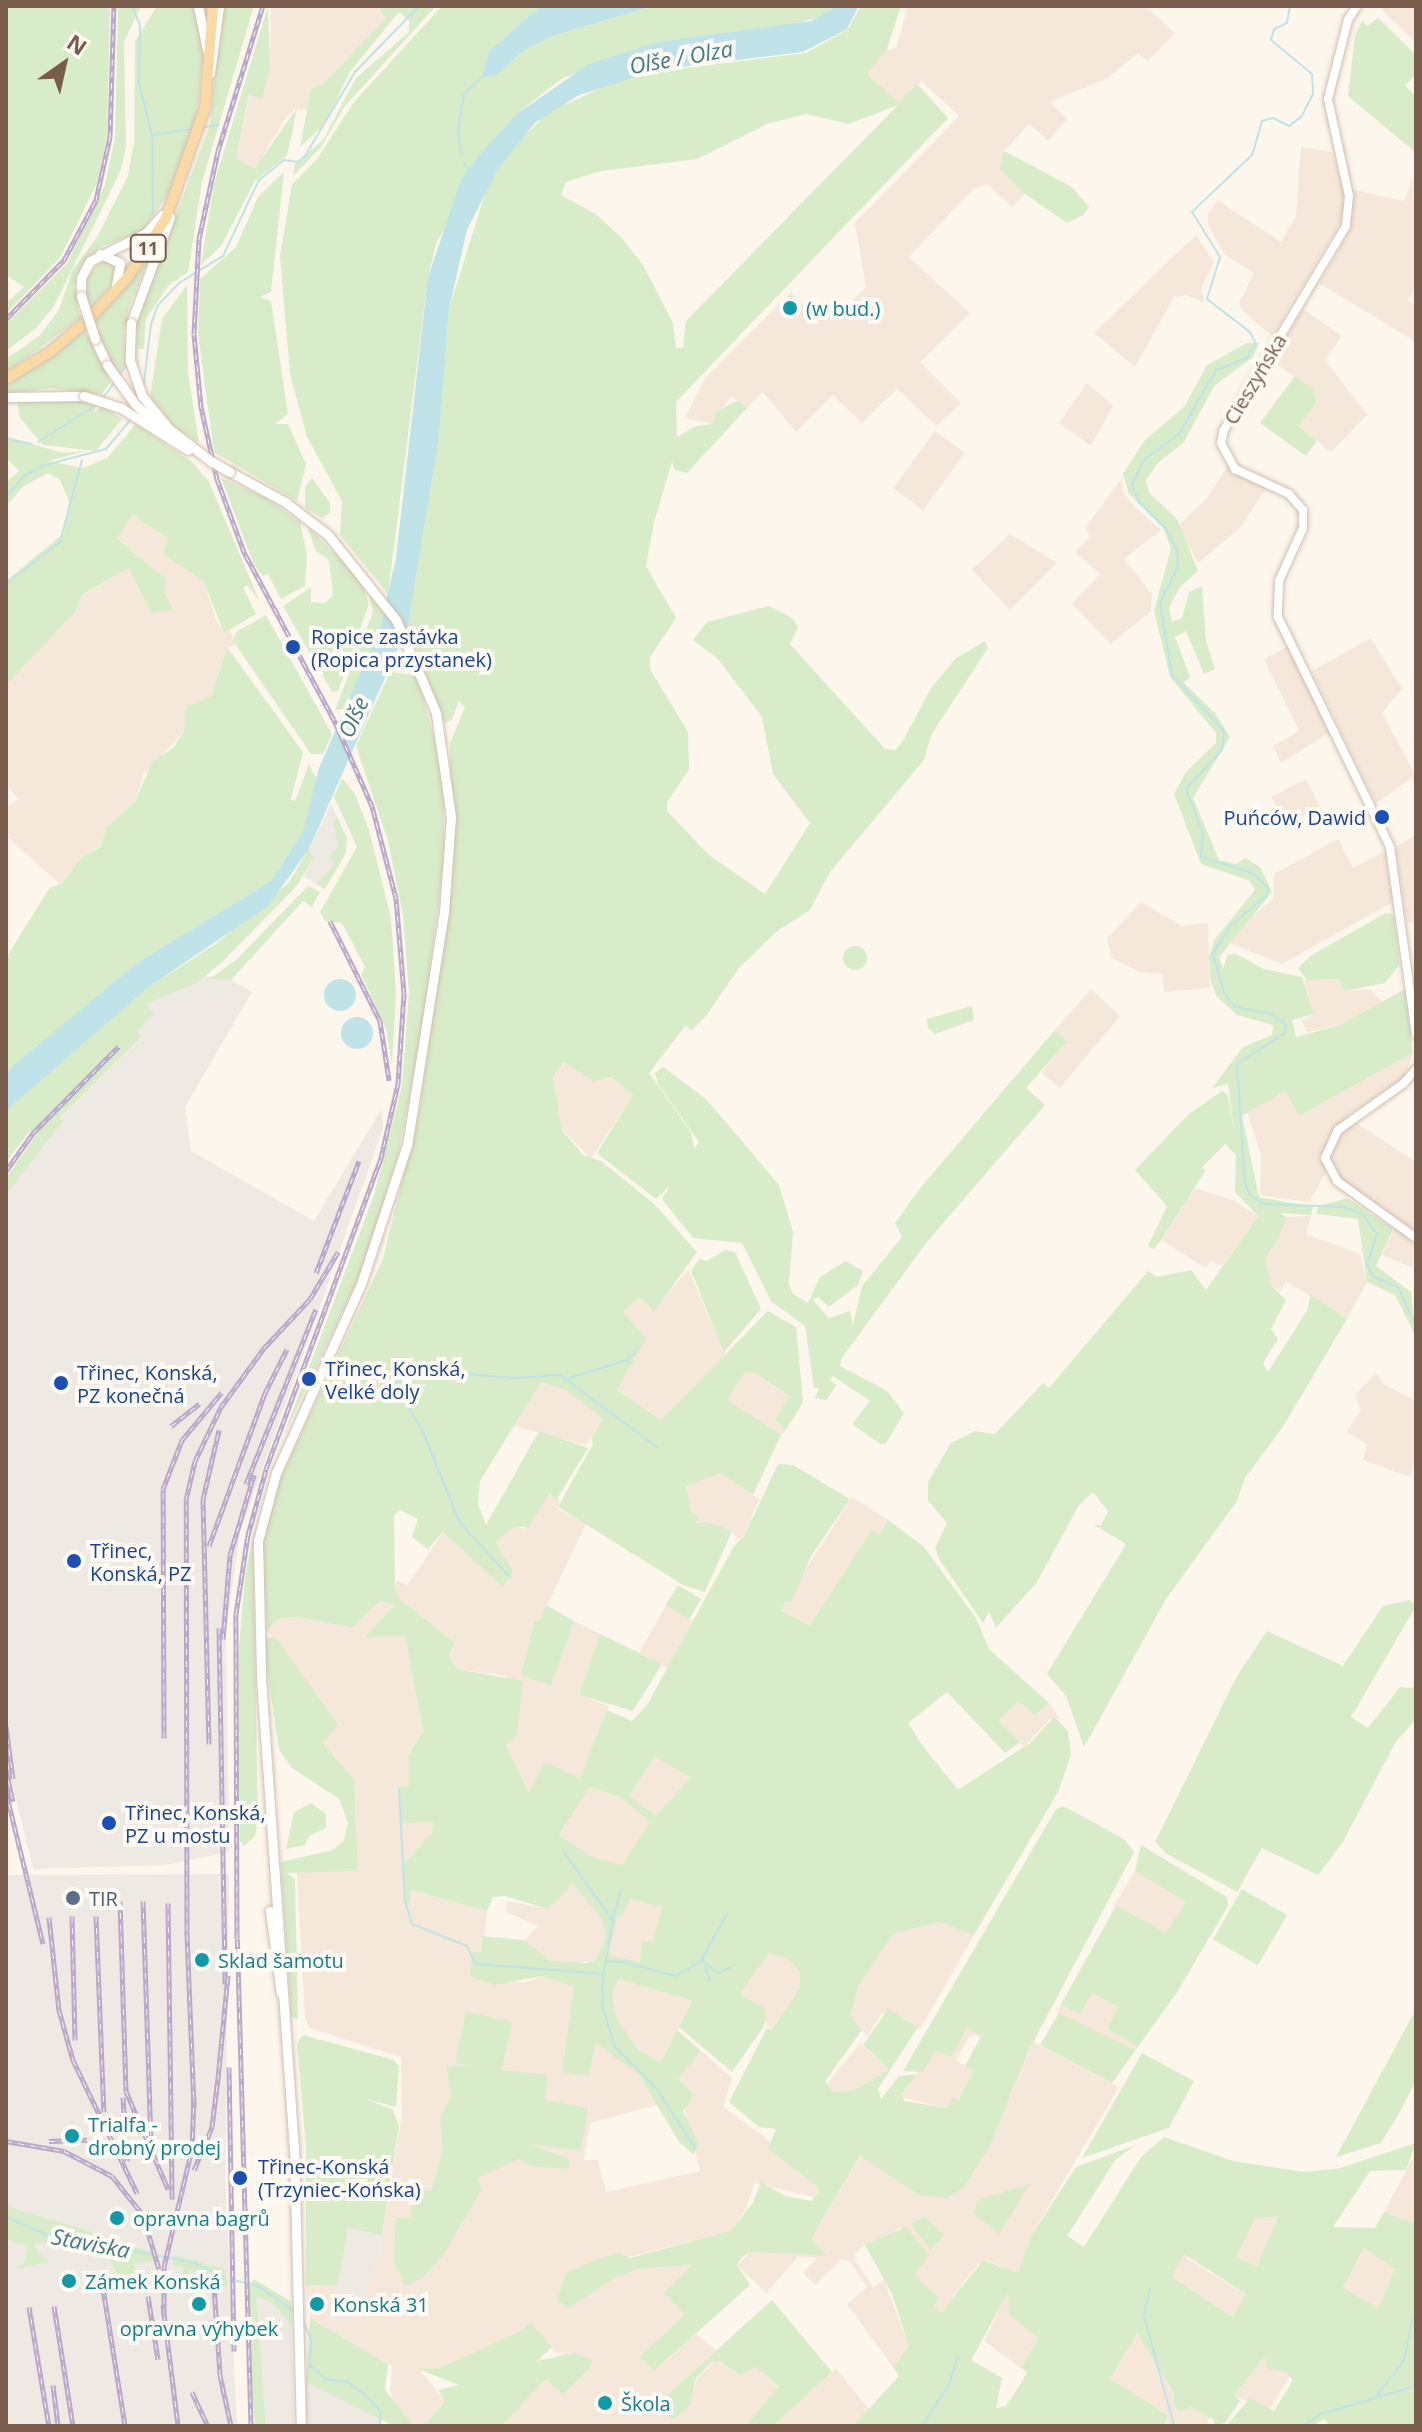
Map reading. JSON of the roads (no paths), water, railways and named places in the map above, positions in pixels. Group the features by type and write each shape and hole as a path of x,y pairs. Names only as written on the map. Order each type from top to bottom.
{"main road":[{"path":"198,6 210,73"},
{"name":"11","path":"6,379 50,352 106,301 152,242 180,188 197,139 210,73 213,6"},
{"path":"210,73 219,6"},
{"path":"180,188 146,233 100,254 84,270 81,296 107,365 146,415 212,462"},
{"path":"180,188 131,323 130,361 142,396 169,429 212,462"},
{"path":"100,254 116,258 122,269 106,301"},
{"path":"6,397 84,396 121,408 285,502 316,524 375,588 411,647 441,732 451,817 444,912 420,1084 370,1261 276,1473 258,1541 260,1663 285,2005 299,2309 301,2426"}],"street":[{"name":"Cieszyńska","path":"1357,6 1348,20 1328,99 1349,196 1346,226 1224,430 1221,443 1235,469 1289,494 1303,510 1303,528 1279,581 1278,617 1390,847 1416,1034"},
{"path":"1416,1069 1404,1083 1338,1130 1325,1158 1342,1186 1416,1238"},
{"path":"270,1911 273,1964 285,2005"}],"water":[{"path":"541,6 653,6 553,36 523,51 498,74 482,78 489,51"},
{"path":"838,6 859,6 847,29 803,52 658,70 579,95 535,123 498,169 467,230 449,309 439,438 408,626 309,849 268,906 150,986 6,1111 6,1075 14,1065 140,961 271,881 303,832 319,768 380,628 396,558 428,277 461,180 482,152 518,113 589,64 659,42 811,21"},
{"path":"340,979 351,984 356,995 351,1006 340,1011 329,1006 324,995 329,984"},
{"path":"357,1017 368,1022 373,1033 368,1044 357,1049 346,1044 341,1033 346,1022"}],"waterway":[{"path":"132,6 140,25 139,83 152,135 153,213"},
{"path":"143,391 151,324 158,305 179,283 223,256 259,180 284,160 298,162 305,156 355,72 419,6"},
{"path":"1290,6 1287,23 1274,29 1271,40 1312,74 1313,94 1302,116 1289,126 1273,118 1262,121 1252,155 1192,212 1220,257 1207,299 1250,332 1256,344 1246,359 1216,370 1179,434 1145,459 1132,484 1139,502 1166,529 1177,550 1178,567 1160,602 1172,675 1224,731 1222,750 1186,789 1203,833 1201,857 1252,873 1268,888 1265,897 1231,925 1213,954 1224,993 1235,1007 1272,1014 1286,1025 1285,1033 1237,1064 1245,1184 1250,1195 1264,1204 1343,1207 1362,1214 1377,1234 1367,1265 1374,1277 1398,1287 1416,1326"},
{"path":"461,154 458,129 464,94 482,77"},
{"path":"204,127 219,125"},
{"path":"153,135 194,129"},
{"path":"464,162 470,173"},
{"path":"118,377 126,366"},
{"path":"102,399 115,382"},
{"path":"38,442 98,404"},
{"path":"6,497 24,476 45,465 106,449 131,419"},
{"path":"6,439 32,444"},
{"path":"6,584 60,542 82,460"},
{"path":"569,1378 627,1360 636,1352"},
{"path":"388,1375 394,1382 455,1373 512,1378 560,1375 657,1447"},
{"path":"394,1382 423,1432 460,1523 510,1577"},
{"path":"399,1789 405,1900 412,1924 467,1946 475,1964 603,1974 606,1961 676,1976 701,1961 727,1914"},
{"path":"564,1852 613,1921 606,1961"},
{"path":"613,1919 621,1890"},
{"path":"702,1961 718,1973 731,1967"},
{"path":"705,1967 710,1981"},
{"path":"603,1974 602,2005 615,2047 655,2087 696,2149"},
{"name":"Staviska","path":"6,2217 45,2234 195,2263 224,2277"},
{"name":"Staviska","path":"237,2281 258,2286 294,2311"},
{"path":"1150,2289 1144,2316 1174,2426"},
{"path":"1377,2396 1404,2360 1413,2316"},
{"name":"Staviska","path":"302,2318 311,2339 310,2366 326,2379 347,2382 363,2393 380,2411 380,2426"},
{"path":"922,2426 949,2384 958,2356"},
{"path":"1303,2426 1321,2414 1416,2386"}],"railway":[{"path":"6,319 64,260 96,200 110,137 114,6"},
{"path":"251,2426 237,1939 236,1614 248,1535 266,1469 381,1158 398,1084 404,993 396,898 372,806 334,720 244,552 217,479 201,407 194,334 199,239 218,151 263,6"},
{"path":"330,921 380,1021 389,1080"},
{"path":"6,1171 33,1133 119,1046"},
{"path":"316,1273 359,1161"},
{"path":"194,2108 187,1930 186,1500 195,1461 221,1407 264,1348 310,1299 338,1252"},
{"path":"246,1484 316,1309"},
{"path":"209,1546 265,1393 287,1349"},
{"path":"164,1738 163,1489 182,1440 222,1392"},
{"path":"171,1426 199,1404"},
{"path":"209,1744 203,1499 219,1430"},
{"path":"223,1639 230,1555 254,1475"},
{"path":"219,1628 225,1984"},
{"path":"6,1726 13,1779"},
{"path":"6,1769 13,1801"},
{"path":"6,1792 43,1944"},
{"path":"120,1901 126,2091 168,2189"},
{"path":"143,1901 151,2136"},
{"path":"168,1903 172,2199"},
{"path":"72,1916 75,2040"},
{"path":"96,1916 104,2112"},
{"path":"49,1917 59,2010 73,2060 137,2193"},
{"path":"218,2079 228,1975"},
{"path":"229,2067 234,2351"},
{"path":"194,2170 212,2127 218,2078"},
{"path":"164,2316 164,2267 192,2149 194,2096"},
{"path":"123,2097 127,2161"},
{"path":"49,2141 87,2140"},
{"path":"6,2141 64,2151 112,2176 143,2215 159,2269"},
{"path":"214,2286 220,2375 231,2426"},
{"path":"103,2288 125,2426"},
{"path":"148,2296 158,2359"},
{"path":"163,2305 178,2426"},
{"path":"54,2306 73,2426"},
{"path":"29,2307 49,2426"},
{"path":"53,2385 58,2425"},
{"path":"192,2392 208,2426"}],"place":[{"name":"(w bud.)","path":"790,308"},
{"name":"Ropice zastávka (Ropica przystanek)","path":"293,647"},
{"name":"Puńców, Dawid","path":"1382,817"},
{"name":"Třinec, Konská, Velké doly","path":"309,1379"},
{"name":"Třinec, Konská, PZ konečná","path":"61,1383"},
{"name":"Třinec, Konská, PZ","path":"74,1561"},
{"name":"Třinec, Konská, PZ u mostu","path":"109,1823"},
{"name":"TIR","path":"73,1898"},
{"name":"Sklad šamotu","path":"202,1960"},
{"name":"Trialfa - drobný prodej","path":"72,2136"},
{"name":"Třinec-Konská (Trzyniec-Końska)","path":"240,2178"},
{"name":"opravna bagrů","path":"117,2218"},
{"name":"Zámek Konská","path":"69,2281"},
{"name":"opravna výhybek","path":"199,2304"},
{"name":"Konská 31","path":"317,2304"},
{"name":"Škola","path":"605,2403"}],"water label":[{"name":"Olše / Olza","path":"681,57"},
{"name":"Olše","path":"353,717"}]}
